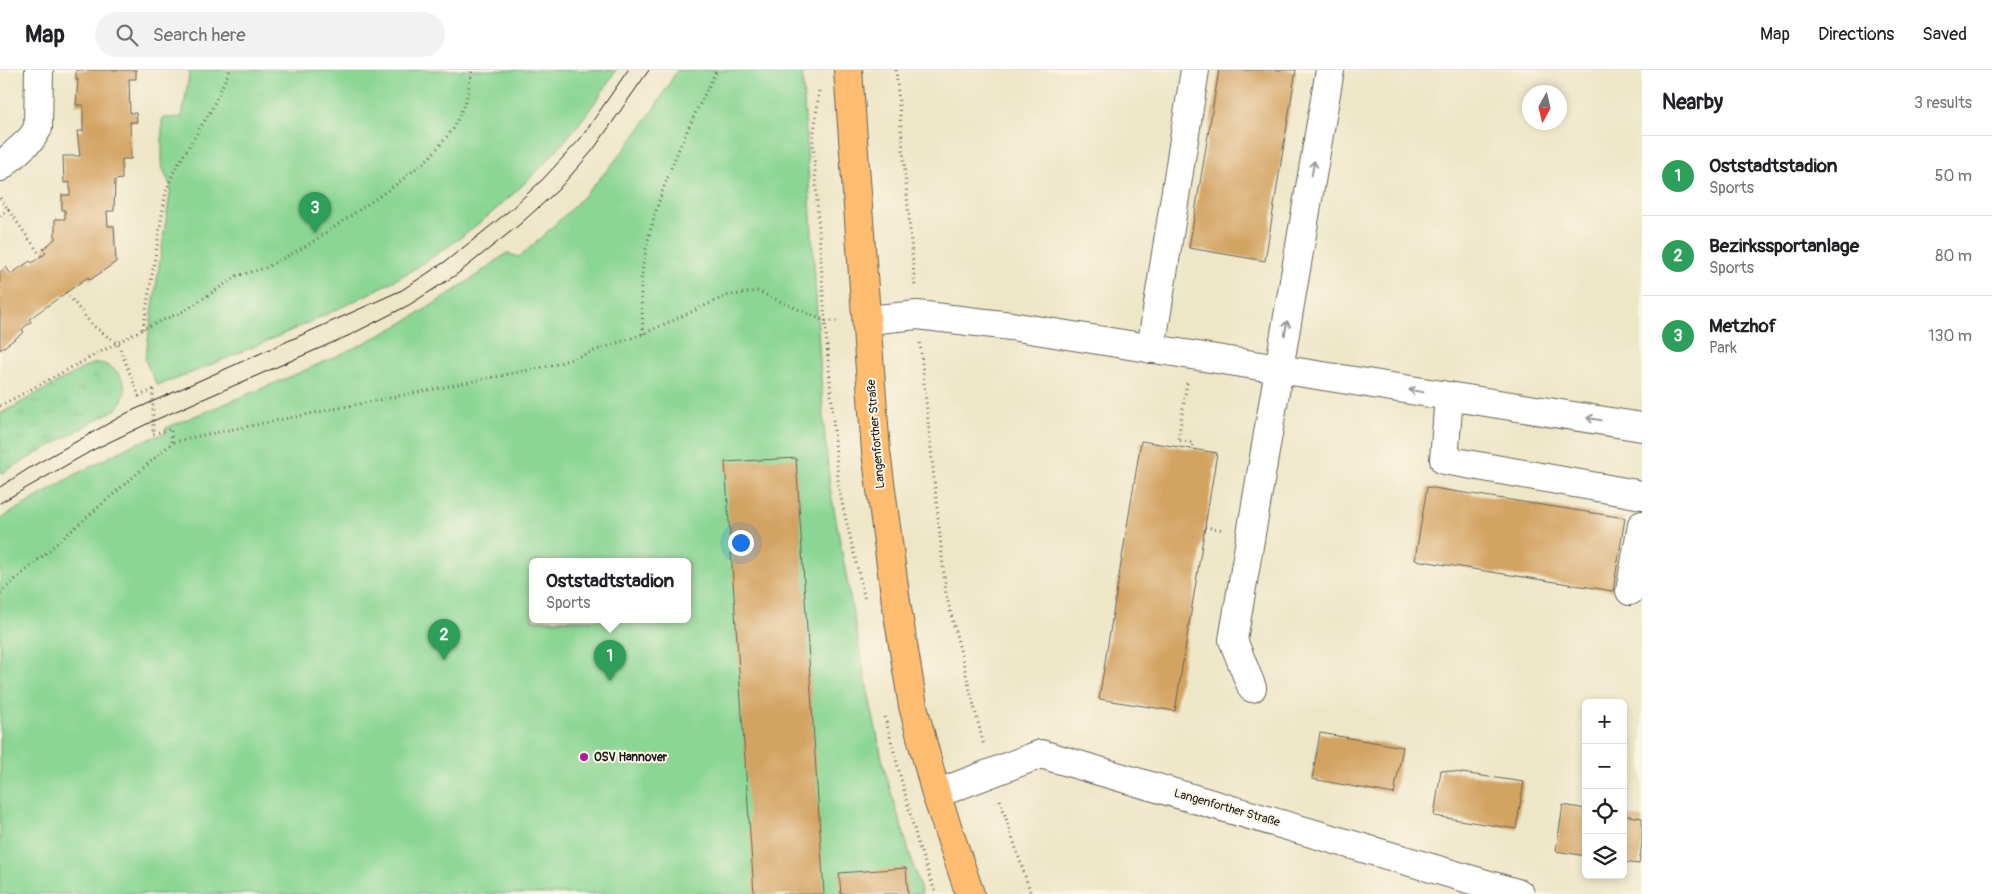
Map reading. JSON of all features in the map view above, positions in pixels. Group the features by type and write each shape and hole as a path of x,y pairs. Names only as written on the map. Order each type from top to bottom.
{"main road":[{"name":"Langenforther Straße","path":"848,70 868,320 876,452 896,602 913,706 936,794 970,894"}],"street":[{"path":"0,167 31,140 38,128 39,70"},
{"path":"1151,349 1195,70"},
{"path":"1252,688 1233,640 1330,70"},
{"path":"868,320 917,315 1011,326 1642,427"},
{"path":"1449,396 1444,460 1642,495"},
{"path":"1630,591 1642,525"},
{"name":"Langenforther Straße","path":"936,794 1041,754 1520,894"}],"path":[{"path":"143,329 166,191 174,171 210,110 230,70"},
{"path":"0,406 143,329 186,310 236,276 265,268 308,245 396,184 430,157 452,129 466,101 472,70"},
{"path":"643,334 642,275 652,225 673,160 688,124 716,70"},
{"path":"896,70 917,315 946,594 991,773 1031,894"},
{"path":"0,593 172,443 554,365 643,334 726,296 757,291 825,321 813,140 820,88"},
{"path":"0,198 41,256"},
{"path":"0,216 9,209"},
{"path":"66,292 92,325 118,344 139,396 153,390 153,434 171,429 172,443"},
{"path":"1191,355 1178,440 1193,443 1192,449"}],"green space":[{"path":"190,70 616,70 595,102 543,165 482,221 449,246 416,268 331,312 227,358 157,385 145,360 171,187 162,167 162,118 182,117"},
{"path":"677,70 802,70 824,427 830,487 864,673 885,772 922,894 0,894 0,519 78,473 134,444 166,433 166,428 304,370 386,332 448,295 507,253 519,257 586,194 607,171 645,122"},
{"path":"98,363 112,368 122,379 125,391 118,408 0,474 0,414 89,365"}],"building":[{"path":"76,70 136,70 136,79 129,79 130,113 136,113 137,122 130,122 131,159 122,159 122,179 115,180 114,211 107,211 108,226 114,226 116,262 90,280 88,277 29,319 31,322 22,329 24,332 0,350 0,272 6,267 11,274 46,253 43,249 55,239 55,219 65,219 65,210 62,210 62,195 70,195 70,182 64,183 63,156 80,156 77,131 83,131 83,105 76,105 78,79 76,80"},
{"path":"1219,70 1296,70 1265,261 1189,248"},
{"path":"1141,441 1217,453 1175,711 1099,699"},
{"path":"796,458 824,894 754,894 725,462"},
{"path":"1427,487 1625,518 1613,591 1415,560"},
{"path":"1320,733 1403,747 1394,794 1312,779"},
{"path":"1441,770 1524,782 1516,829 1434,816"},
{"path":"1563,805 1582,808 1582,855 1556,851"},
{"path":"1627,816 1642,818 1642,843 1639,864 1627,862"},
{"path":"906,868 908,894 841,894 839,873"}],"tram line":[{"path":"0,487 31,467 127,413 402,290 446,261 510,210 543,179 581,138 628,70"},
{"path":"0,503 93,450 153,421 350,335 409,305 456,275 519,225 558,190 593,150 649,70"}],"place":[{"name":"Metzhof","path":"315,233"},
{"name":"Bezirkssportanlage","path":"444,660"},
{"name":"Oststadtstadion","path":"610,681"},
{"name":"OSV Hannover","path":"584,757"}]}
